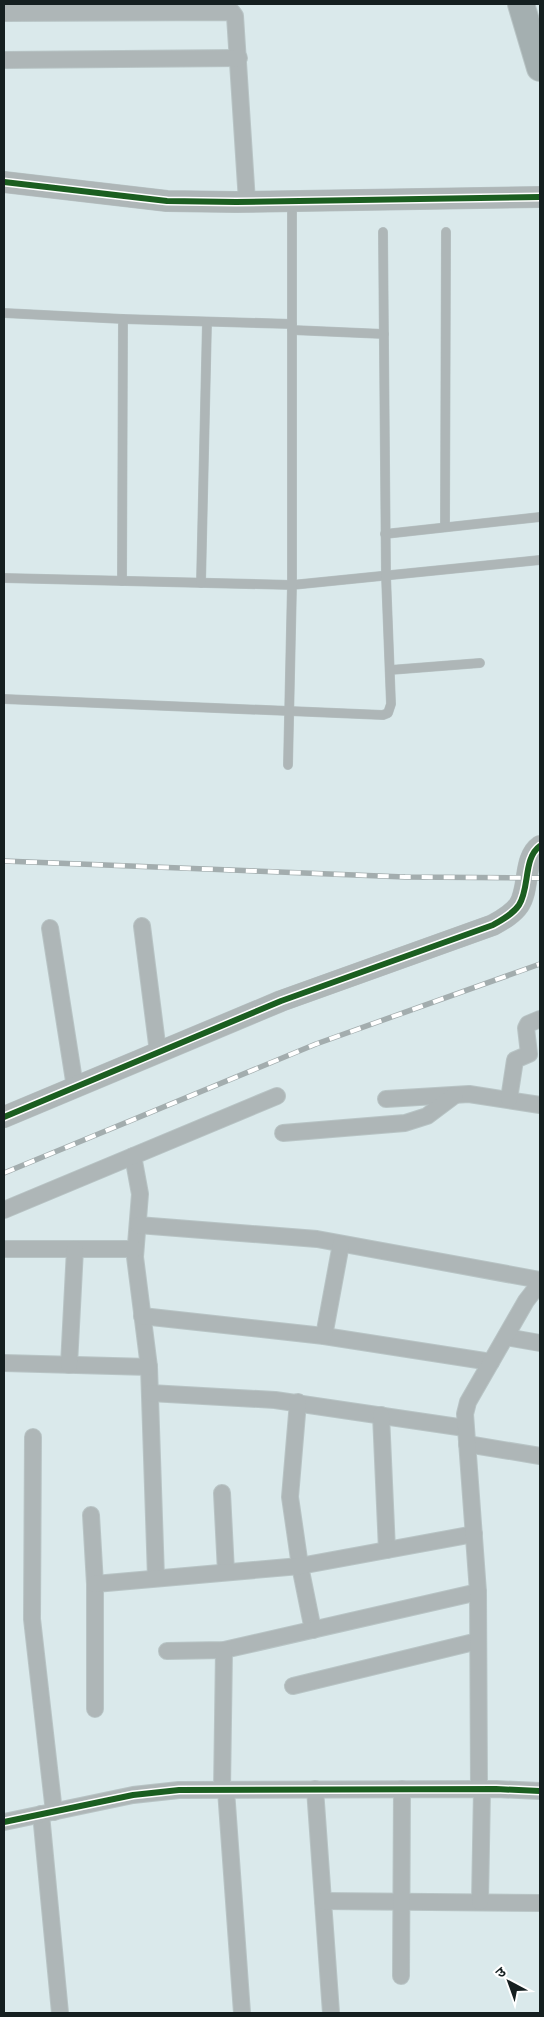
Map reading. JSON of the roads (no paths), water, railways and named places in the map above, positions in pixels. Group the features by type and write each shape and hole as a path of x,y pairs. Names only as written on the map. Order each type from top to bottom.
{"main road":[{"path":"529,18 540,68"}],"street":[{"path":"4,13 229,11 235,16 247,202"},
{"path":"4,60 238,58"},
{"path":"4,182 167,201 247,202 540,197"},
{"path":"4,1117 281,1001 493,925 505,918 518,905 528,878 530,860 535,850 540,846"},
{"path":"142,926 158,1052"},
{"path":"50,928 75,1087"},
{"path":"509,1099 515,1060 529,1054 526,1028 528,1024 540,1019"},
{"path":"386,1099 479,1094 540,1105"},
{"path":"283,1133 405,1123 427,1116 455,1095"},
{"path":"4,1223 4,1210 277,1096"},
{"path":"133,1156 140,1194 135,1249 149,1367 156,1578"},
{"path":"138,1225 317,1239 540,1281 526,1301 468,1402 466,1436 478,1592 481,1789 480,1902"},
{"path":"324,1336 341,1244"},
{"path":"4,1249 135,1249"},
{"path":"69,1365 75,1249"},
{"path":"142,1316 324,1336 491,1362"},
{"path":"506,1337 540,1343"},
{"path":"4,1363 149,1367"},
{"path":"150,1393 246,1397 298,1402 381,1415 540,1456"},
{"path":"298,1402 290,1496 300,1566 313,1630"},
{"path":"381,1415 387,1550"},
{"path":"33,1437 33,1626 60,2013"},
{"path":"222,1492 226,1572"},
{"path":"91,1515 95,1584 95,1709"},
{"path":"95,1584 300,1566 474,1534"},
{"path":"167,1651 224,1650 478,1592"},
{"path":"294,1686 478,1641"},
{"path":"224,1650 224,1790 242,2013"},
{"path":"4,1822 148,1793 224,1790 402,1789 540,1791"},
{"path":"401,1976 403,1902 402,1789"},
{"path":"315,1790 331,2013"},
{"path":"323,1901 540,1903"}],"lane":[{"path":"288,765 292,585 292,201"},
{"path":"4,699 289,710 383,716 391,709 385,534 383,232"},
{"path":"445,527 446,232"},
{"path":"4,313 123,320 207,322 384,334"},
{"path":"122,581 123,320"},
{"path":"201,583 207,322"},
{"path":"385,534 540,517"},
{"path":"4,578 292,585 540,560"},
{"path":"390,670 480,663"}],"railway":[{"path":"4,861 405,877 540,878"},
{"path":"4,1173 316,1044 540,964"}]}
